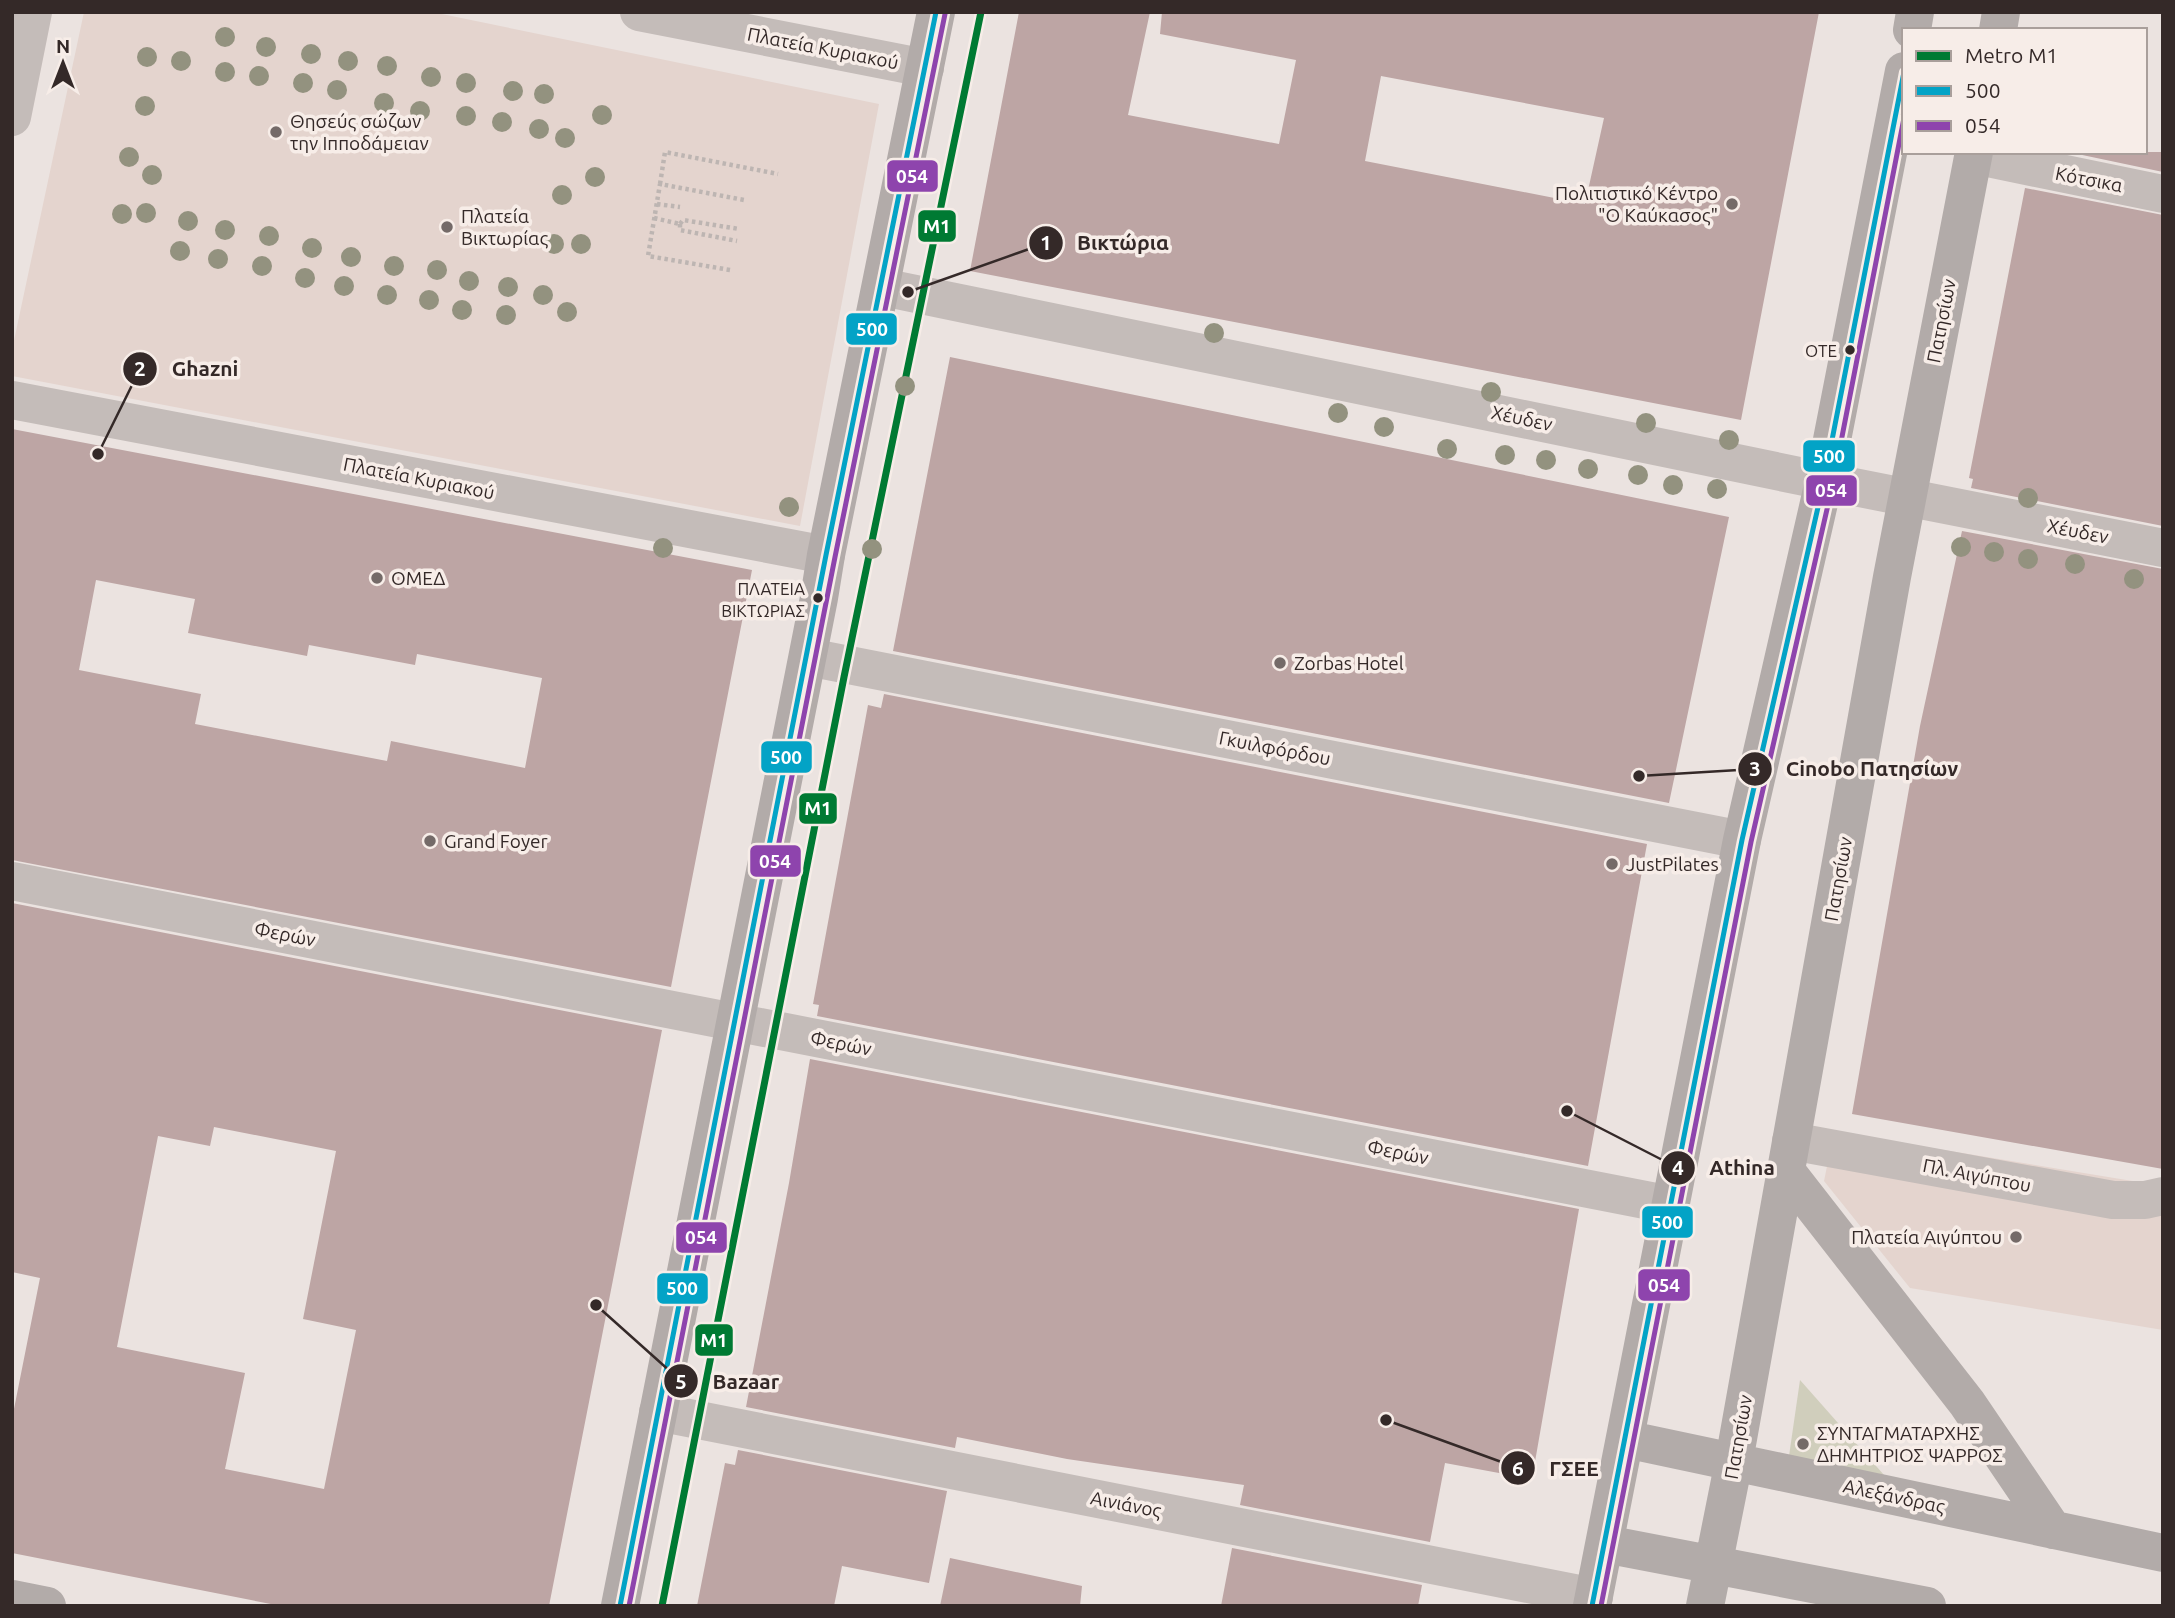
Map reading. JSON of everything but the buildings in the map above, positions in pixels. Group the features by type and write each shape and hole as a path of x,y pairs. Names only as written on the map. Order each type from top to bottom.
{"main road":[{"path":"620,1606 826,555 936,12"},
{"path":"1593,1601 1742,840 1824,481 1902,81"},
{"name":"Πατησίων","path":"1705,1606 1734,1461 1908,497 1974,154"},
{"path":"1788,1156 1968,1403 2053,1530"},
{"name":"Αλεξάνδρας","path":"1625,1439 2163,1553"},
{"path":"1605,1544 1927,1606"}],"street":[{"path":"12,117 33,12"},
{"name":"Πλατεία Κυριακού","path":"639,12 925,68"},
{"name":"Κότσικα","path":"1974,154 2163,194"},
{"name":"Χέυδεν","path":"881,287 2163,548"},
{"name":"Πλατεία Κυριακού","path":"12,400 826,555"},
{"name":"Γκυιλφόρδου","path":"808,657 1742,840"},
{"name":"Φερών","path":"12,881 1671,1205"},
{"name":"Πλ. Αιγύπτου","path":"1788,1156 2113,1200 2146,1200 2163,1196"},
{"name":"Αινιάνος","path":"658,1412 1593,1601"}],"path":[{"path":"730,270 648,256 665,152 778,174"},
{"path":"660,184 744,200"},
{"path":"656,204 680,207"},
{"path":"654,218 680,224"},
{"path":"737,241 680,230 680,224 683,220 739,229"}],"shaded area":[{"name":"Πλατεία Βικτωρίας","path":"84,12 432,12 879,104 800,526 12,376 12,350"},
{"name":"Πλατεία Αιγύπτου","path":"1834,1132 2163,1186 2163,1330 1910,1288 1824,1181"},
{"path":"1800,1380 1884,1475 1789,1456"}],"metro line":[{"name":"Μ1","path":"662,1606 844,677 981,12"}],"transit line":[{"name":"500","path":"620,1606 826,555 936,12"},
{"name":"054","path":"629,1606 835,557 945,14"},
{"name":"500","path":"1592,1606 1742,840 1824,481 1902,82"},
{"name":"054","path":"1601,1606 1751,842 1833,483 1902,128"}],"place":[{"name":"Θησεύς σώζων την Ιπποδάμειαν","path":"276,132"},
{"name":"Πολιτιστικό Κέντρο \"Ο Καύκασος\"","path":"1732,204"},
{"name":"Πλατεία Βικτωρίας","path":"447,227"},
{"name":"Βικτώρια","path":"908,292"},
{"name":"ΟΤΕ","path":"1850,350"},
{"name":"Ghazni","path":"98,454"},
{"name":"ΟΜΕΔ","path":"377,578"},
{"name":"ΠΛΑΤΕΙΑ ΒΙΚΤΩΡΙΑΣ","path":"818,598"},
{"name":"Zorbas Hotel","path":"1280,663"},
{"name":"Cinobo Πατησίων","path":"1639,776"},
{"name":"Grand Foyer","path":"430,841"},
{"name":"JustPilates","path":"1612,864"},
{"name":"Athina","path":"1567,1111"},
{"name":"Πλατεία Αιγύπτου","path":"2016,1237"},
{"name":"Bazaar","path":"596,1305"},
{"name":"ΓΣΕΕ","path":"1386,1420"},
{"name":"ΣΥΝΤΑΓΜΑΤΑΡΧΗΣ ΔΗΜΗΤΡΙΟΣ ΨΑΡΡΟΣ","path":"1803,1444"}]}
